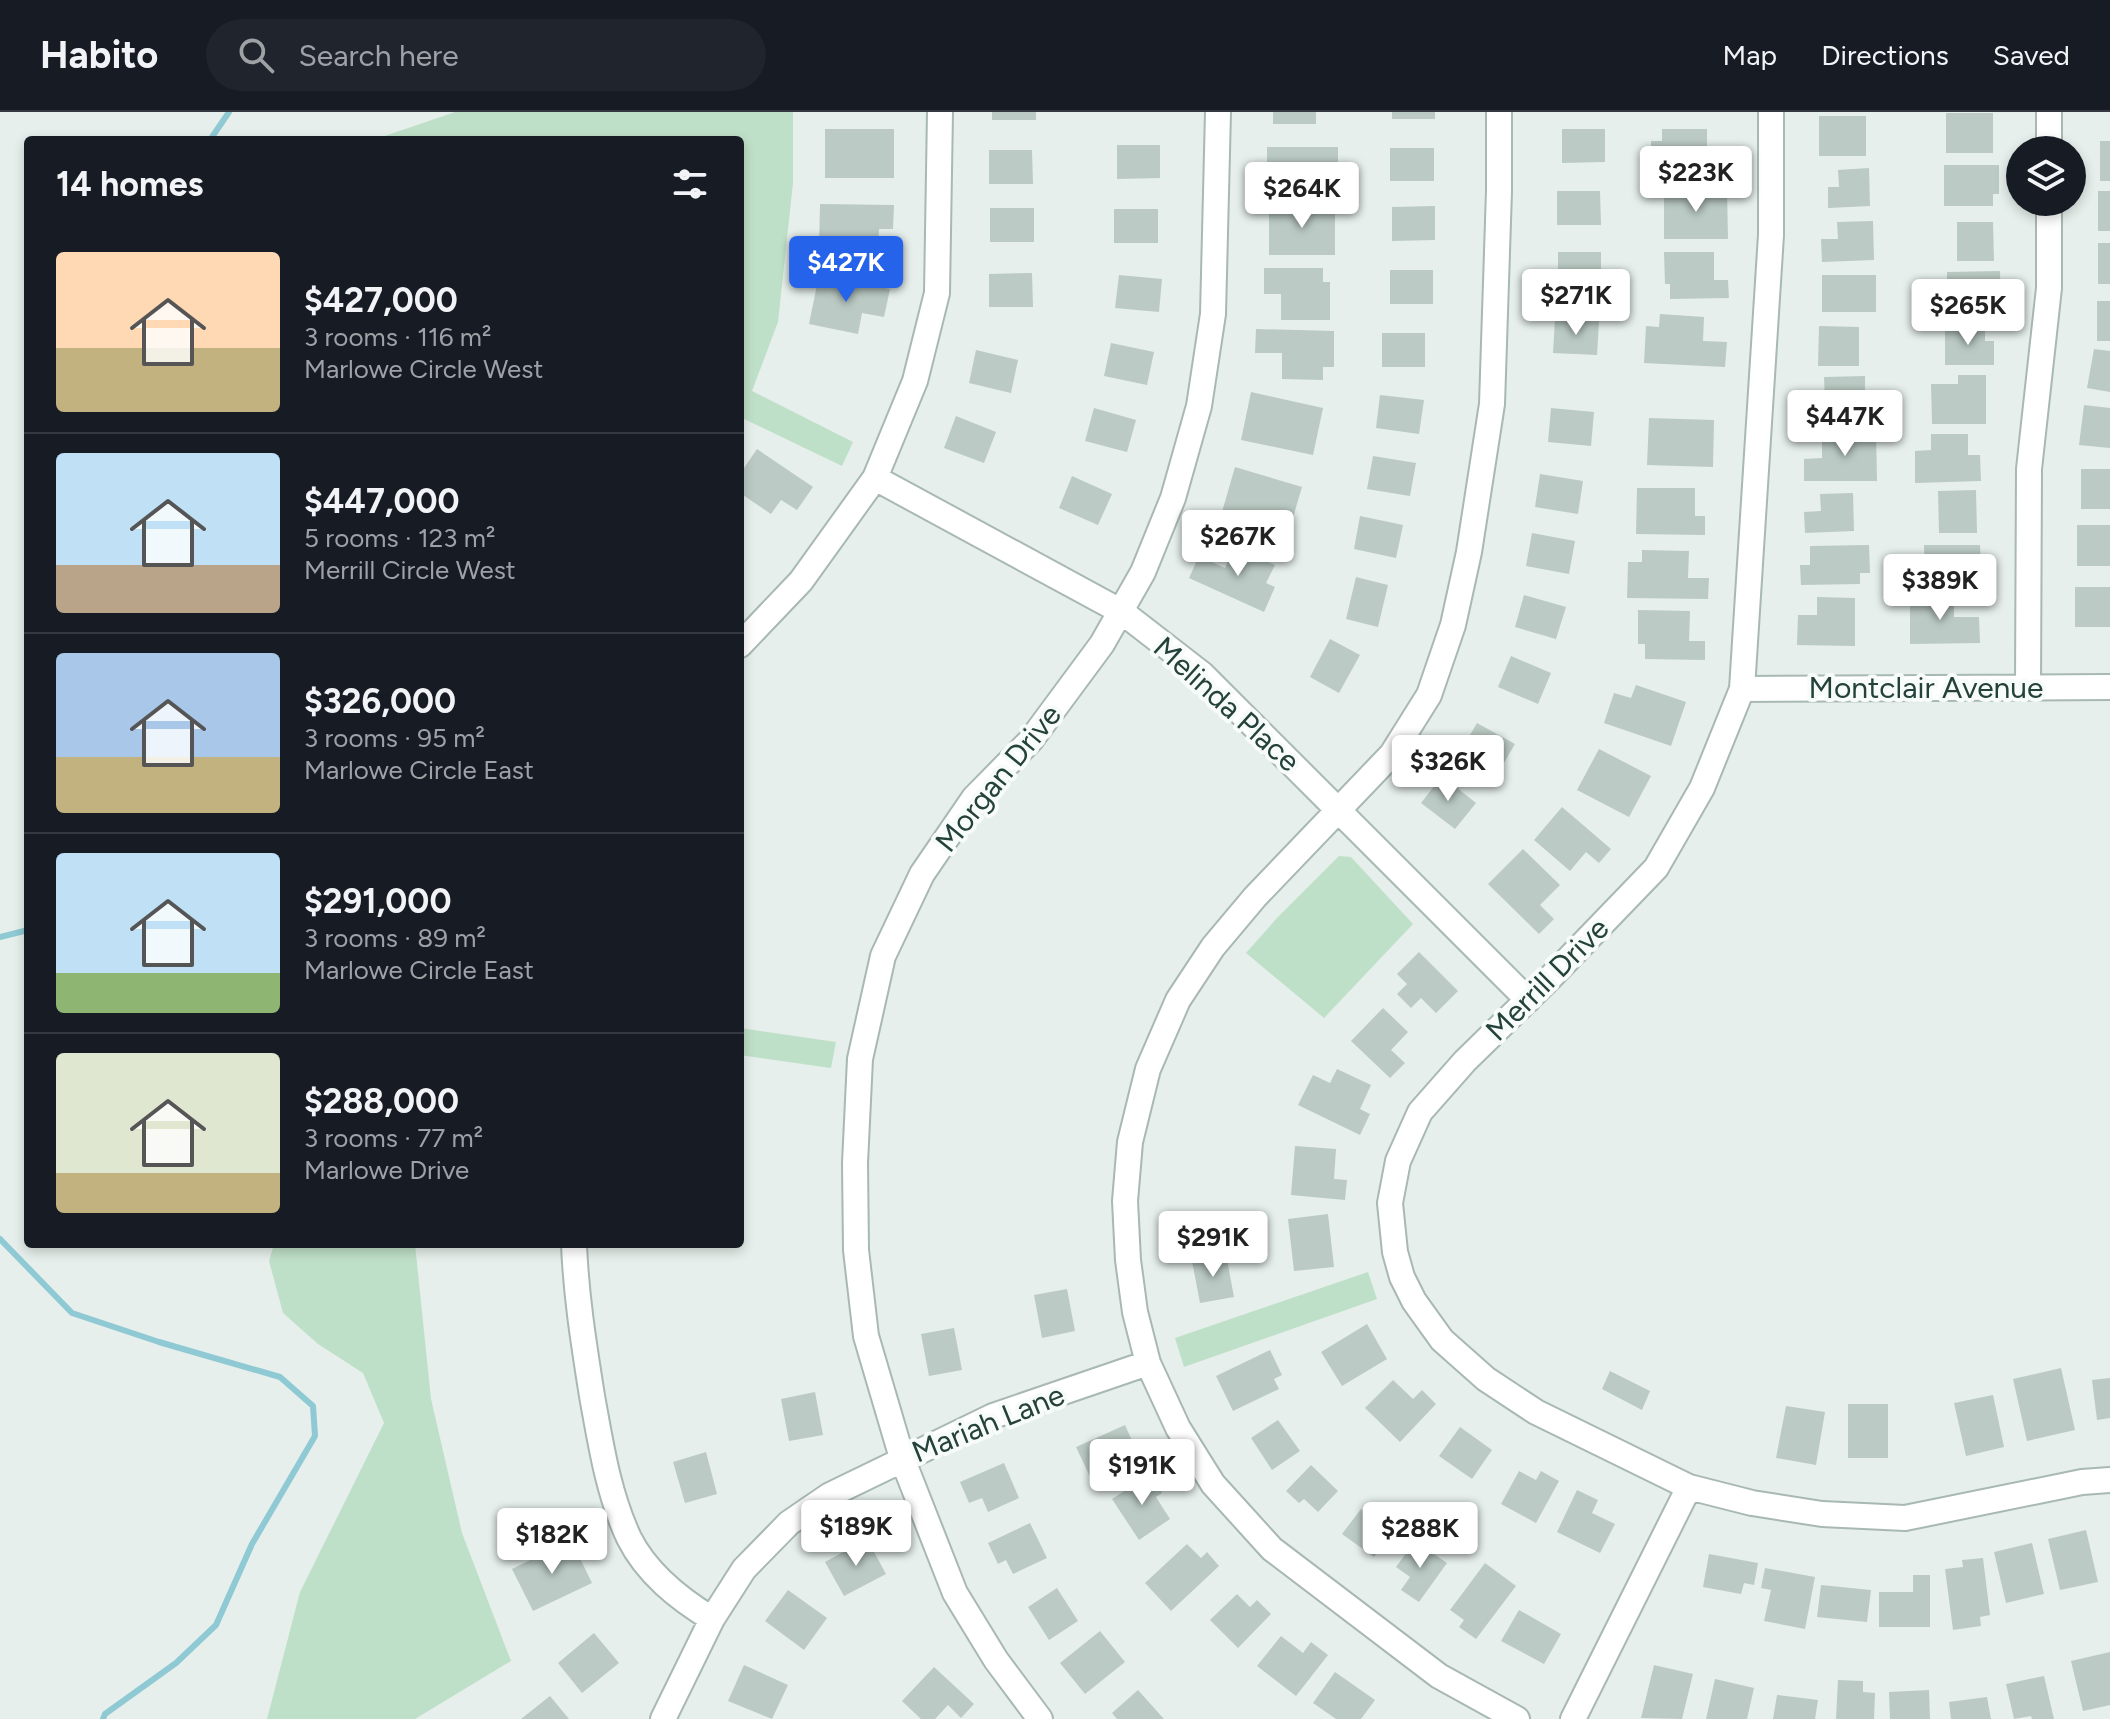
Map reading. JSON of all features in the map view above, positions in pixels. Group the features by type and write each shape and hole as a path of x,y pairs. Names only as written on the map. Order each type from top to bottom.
{"street":[{"path":"744,641 801,581 875,478 915,381 937,293 940,112"},
{"name":"Morgan Drive","path":"1037,1718 996,1660 955,1593 902,1458 866,1336 856,1250 855,1163 860,1059 883,956 922,874 974,798 1031,740 1081,675 1122,612 1143,572 1173,498 1199,406 1213,314 1218,112"},
{"path":"1499,112 1492,404 1469,552 1453,625 1429,695 1392,754 1255,897 1213,947 1178,1000 1148,1069 1130,1142 1125,1201 1135,1312 1148,1363 1178,1428 1213,1484 1272,1549 1439,1676 1517,1719"},
{"name":"Merrill Drive","path":"1771,112 1771,235 1742,689 1702,788 1656,868 1465,1061 1420,1112 1398,1161 1390,1203 1395,1252 1402,1277 1414,1301 1442,1340 1486,1379 1536,1412 1689,1487 1752,1503 1822,1514 1905,1518 2082,1482 2110,1480"},
{"path":"2049,112 2049,136"},
{"path":"2028,686 2029,469 2049,288 2049,216"},
{"name":"Melinda Place","path":"875,478 1122,612 1202,674 1528,1000"},
{"name":"Montclair Avenue","path":"1742,689 2110,687"},
{"path":"574,1248 576,1303 605,1472 630,1540 675,1595 712,1619"},
{"name":"Mariah Lane","path":"663,1719 712,1619 744,1569 789,1523 830,1495 993,1416 1148,1363"},
{"path":"1573,1719 1689,1487"}],"green space":[{"path":"455,112 793,112 793,183 778,322 752,391 853,442 842,466 744,419 744,136 385,136"},
{"path":"1339,856 1351,857 1413,924 1324,1018 1246,953"},
{"path":"744,1029 836,1042 831,1068 744,1056"},
{"path":"273,1248 415,1248 431,1399 462,1533 511,1661 415,1719 267,1719 300,1592 384,1423 363,1373 318,1344 283,1313 269,1261"},
{"path":"1368,1272 1377,1299 1184,1367 1175,1338"}],"building":[{"path":"992,112 1036,112 1036,120 992,120"},
{"path":"1273,112 1316,112 1316,124 1273,124"},
{"path":"1392,112 1435,112 1435,119 1392,119"},
{"path":"1946,113 1993,113 1993,153 1946,153"},
{"path":"1819,116 1866,116 1866,156 1819,156"},
{"path":"825,129 894,129 894,178 825,178"},
{"path":"1562,129 1605,129 1605,162 1562,163"},
{"path":"1662,129 1707,129 1707,153 1733,153 1733,176 1662,176 1662,167 1651,167 1651,141 1662,141"},
{"path":"2100,141 2110,141 2110,181 2100,181"},
{"path":"1117,145 1160,145 1160,178 1117,179"},
{"path":"1267,147 1338,147 1338,194 1267,195"},
{"path":"1390,148 1434,148 1434,181 1390,181"},
{"path":"989,150 1032,150 1033,184 989,184"},
{"path":"1944,165 1999,165 1999,194 1993,194 1993,206 1944,206"},
{"path":"1869,168 1870,206 1828,208 1828,187 1839,187 1838,170"},
{"path":"1727,188 1728,239 1664,239 1664,189"},
{"path":"1557,191 1600,191 1601,225 1557,225"},
{"path":"2098,191 2110,191 2110,231 2098,231"},
{"path":"820,204 894,205 893,229 879,229 878,250 819,249"},
{"path":"1269,205 1335,205 1335,255 1269,255"},
{"path":"1435,206 1435,240 1392,241 1392,207"},
{"path":"990,208 1034,208 1034,242 990,242"},
{"path":"1114,209 1158,209 1158,243 1114,243"},
{"path":"1873,221 1874,260 1822,262 1821,239 1838,239 1837,222"},
{"path":"1957,222 1993,222 1994,261 1957,261"},
{"path":"2098,243 2110,243 2110,284 2098,284"},
{"path":"1558,252 1601,252 1601,286 1558,286"},
{"path":"1664,252 1714,252 1714,280 1728,280 1729,298 1670,299 1670,284 1665,284"},
{"path":"1264,268 1323,268 1323,282 1330,282 1330,320 1281,320 1281,294 1264,294"},
{"path":"1390,270 1433,270 1433,304 1390,304"},
{"path":"2000,271 2001,313 1947,314 1947,272"},
{"path":"1032,273 1033,307 989,307 989,274"},
{"path":"819,275 890,289 884,317 862,313 858,334 809,324"},
{"path":"1119,275 1162,279 1159,312 1115,308"},
{"path":"1822,275 1876,275 1876,312 1822,312"},
{"path":"2097,301 2110,301 2110,341 2097,341"},
{"path":"1660,314 1704,317 1703,341 1727,342 1725,367 1644,363 1646,326 1659,327"},
{"path":"1555,319 1599,321 1597,355 1553,353"},
{"path":"1819,326 1859,327 1859,366 1818,366"},
{"path":"1945,327 1985,327 1985,341 1994,341 1994,365 1945,365"},
{"path":"1256,329 1334,331 1334,367 1323,367 1323,380 1282,379 1282,353 1255,353"},
{"path":"1382,333 1425,333 1425,367 1382,367"},
{"path":"1111,343 1154,352 1147,385 1104,376"},
{"path":"2094,349 2110,351 2110,392 2087,388"},
{"path":"976,350 1018,360 1011,393 969,383"},
{"path":"1958,375 1986,375 1986,424 1932,424 1931,384 1958,384"},
{"path":"1865,376 1865,395 1877,395 1877,425 1807,426 1807,403 1825,403 1824,377"},
{"path":"1251,392 1323,408 1313,455 1241,440"},
{"path":"1380,395 1424,400 1419,434 1376,428"},
{"path":"2084,405 2110,408 2110,448 2079,445"},
{"path":"1094,408 1136,420 1127,452 1085,441"},
{"path":"1551,408 1594,412 1591,446 1548,442"},
{"path":"956,416 996,432 984,463 944,448"},
{"path":"1649,418 1714,420 1713,467 1647,465"},
{"path":"1876,431 1877,481 1804,481 1804,459 1822,458 1822,432"},
{"path":"1931,434 1968,434 1968,455 1980,455 1981,481 1915,483 1915,451 1931,450"},
{"path":"757,449 813,487 797,510 781,500 771,514 744,496 744,468"},
{"path":"1373,456 1416,463 1410,496 1367,489"},
{"path":"1235,467 1302,487 1289,531 1222,512"},
{"path":"2081,469 2110,469 2110,509 2081,509"},
{"path":"1540,474 1583,481 1578,514 1535,507"},
{"path":"1072,476 1112,494 1098,525 1059,508"},
{"path":"1637,488 1695,488 1695,516 1705,516 1705,535 1636,534"},
{"path":"1976,490 1977,533 1939,533 1938,491"},
{"path":"1853,493 1854,531 1805,533 1804,512 1821,511 1820,494"},
{"path":"1360,516 1403,525 1396,558 1354,549"},
{"path":"2077,525 2110,525 2110,566 2077,566"},
{"path":"1532,533 1575,541 1569,574 1526,566"},
{"path":"1869,545 1870,573 1860,573 1860,584 1801,585 1800,565 1810,565 1810,546"},
{"path":"1924,545 1980,545 1981,569 1973,569 1973,584 1925,584"},
{"path":"1235,547 1275,565 1266,583 1275,587 1264,612 1189,578 1199,556 1225,568"},
{"path":"1642,550 1689,551 1688,578 1709,578 1708,599 1627,598 1628,562 1642,562"},
{"path":"1356,577 1388,585 1378,627 1346,619"},
{"path":"2075,587 2110,587 2110,627 2075,627"},
{"path":"1524,595 1566,607 1556,639 1515,627"},
{"path":"1910,596 1954,596 1954,617 1979,617 1980,643 1910,644"},
{"path":"1817,597 1855,598 1855,646 1797,645 1798,615 1817,615"},
{"path":"1638,610 1690,611 1689,641 1705,641 1705,660 1645,659 1645,644 1638,644"},
{"path":"1330,639 1360,655 1339,693 1310,677"},
{"path":"1511,656 1551,673 1538,704 1498,687"},
{"path":"1636,685 1686,702 1671,746 1604,723 1614,693 1631,698"},
{"path":"1477,723 1515,744 1498,773 1460,752"},
{"path":"1599,749 1651,776 1629,817 1577,790"},
{"path":"1442,776 1476,803 1455,829 1421,803"},
{"path":"1562,807 1611,849 1599,863 1586,852 1570,871 1534,840"},
{"path":"1523,849 1560,885 1540,905 1554,919 1539,934 1488,884"},
{"path":"1419,952 1458,991 1436,1013 1421,998 1411,1008 1397,994 1407,984 1397,974"},
{"path":"1383,1008 1408,1032 1391,1050 1405,1063 1390,1078 1351,1041"},
{"path":"1337,1069 1371,1085 1360,1109 1370,1114 1360,1135 1298,1105 1313,1075 1330,1083"},
{"path":"1295,1146 1336,1149 1334,1179 1347,1180 1345,1200 1291,1195"},
{"path":"1328,1214 1334,1267 1294,1271 1288,1219"},
{"path":"1226,1254 1234,1297 1200,1303 1192,1261"},
{"path":"1067,1289 1075,1331 1042,1338 1034,1295"},
{"path":"1367,1324 1387,1359 1342,1386 1321,1352"},
{"path":"954,1328 962,1370 929,1376 921,1334"},
{"path":"1270,1350 1282,1375 1274,1379 1279,1389 1233,1411 1216,1376"},
{"path":"2061,1368 2075,1430 2027,1441 2013,1379"},
{"path":"1610,1371 1650,1391 1642,1410 1602,1389"},
{"path":"2110,1378 2110,1418 2097,1420 2092,1380"},
{"path":"1393,1380 1413,1399 1422,1390 1436,1404 1400,1442 1365,1408"},
{"path":"815,1392 823,1435 789,1441 781,1399"},
{"path":"1993,1395 2004,1447 1966,1456 1954,1403"},
{"path":"1848,1404 1888,1404 1888,1458 1848,1458"},
{"path":"1786,1406 1825,1412 1816,1465 1776,1458"},
{"path":"1278,1420 1300,1451 1272,1470 1251,1438"},
{"path":"1125,1425 1141,1461 1093,1483 1076,1447"},
{"path":"1460,1427 1492,1450 1472,1479 1439,1456"},
{"path":"706,1452 717,1494 685,1503 673,1462"},
{"path":"1004,1463 1019,1498 988,1512 982,1498 969,1503 960,1482"},
{"path":"1311,1465 1338,1491 1318,1512 1304,1499 1299,1503 1286,1491"},
{"path":"1519,1471 1536,1480 1541,1471 1559,1481 1536,1523 1501,1504"},
{"path":"1149,1475 1162,1493 1156,1497 1170,1519 1139,1540 1112,1499"},
{"path":"1577,1490 1598,1500 1592,1513 1615,1524 1600,1553 1557,1532"},
{"path":"1361,1509 1393,1533 1374,1557 1342,1534"},
{"path":"1030,1523 1047,1558 1013,1574 1006,1560 998,1564 988,1543"},
{"path":"2086,1530 2098,1582 2060,1590 2048,1539"},
{"path":"867,1539 886,1574 844,1596 825,1562"},
{"path":"571,1540 592,1583 533,1611 512,1569"},
{"path":"1415,1541 1447,1563 1419,1602 1401,1590 1410,1577 1396,1567"},
{"path":"2032,1543 2044,1594 2006,1603 1994,1552"},
{"path":"1187,1544 1201,1558 1207,1552 1219,1566 1171,1611 1145,1583"},
{"path":"1709,1554 1758,1563 1754,1585 1744,1583 1741,1594 1703,1587"},
{"path":"1983,1558 1990,1615 1980,1617 1981,1626 1953,1630 1945,1569 1963,1567 1962,1560"},
{"path":"1485,1563 1516,1586 1476,1639 1459,1627 1464,1620 1450,1610"},
{"path":"1765,1568 1815,1577 1805,1629 1764,1621 1771,1590 1761,1588"},
{"path":"1913,1575 1930,1575 1930,1627 1879,1627 1879,1592 1913,1592"},
{"path":"1821,1585 1871,1590 1867,1622 1817,1617"},
{"path":"1057,1588 1078,1621 1049,1640 1028,1607"},
{"path":"788,1590 827,1618 804,1650 765,1621"},
{"path":"1237,1594 1250,1607 1257,1600 1271,1614 1238,1648 1210,1620"},
{"path":"1519,1610 1561,1634 1544,1664 1501,1641"},
{"path":"1100,1631 1125,1662 1085,1694 1060,1663"},
{"path":"594,1633 619,1663 582,1693 558,1663"},
{"path":"1281,1636 1303,1653 1311,1642 1328,1655 1296,1696 1257,1666"},
{"path":"2110,1652 2110,1705 2083,1711 2071,1661"},
{"path":"744,1665 788,1685 772,1719 728,1701"},
{"path":"1654,1665 1693,1674 1682,1719 1641,1718"},
{"path":"934,1667 974,1704 961,1718 948,1705 935,1719 921,1719 902,1701"},
{"path":"1335,1672 1375,1700 1361,1719 1336,1719 1313,1703"},
{"path":"2044,1676 2054,1719 2032,1719 2031,1716 2014,1719 2006,1684"},
{"path":"1715,1679 1754,1688 1747,1719 1706,1719"},
{"path":"1838,1680 1863,1681 1863,1692 1875,1693 1874,1719 1836,1719"},
{"path":"1138,1690 1164,1719 1117,1719 1112,1713"},
{"path":"1929,1690 1930,1719 1890,1719 1889,1692"},
{"path":"1777,1695 1818,1700 1815,1719 1773,1719"},
{"path":"550,1696 569,1719 521,1719"},
{"path":"1987,1697 1991,1719 1951,1719 1949,1702"}],"waterway":[{"path":"213,136 229,112"},
{"path":"0,937 24,931"},
{"path":"0,1239 72,1313 280,1377 313,1406 315,1436 252,1544 216,1625 176,1663 105,1714 103,1719"}]}
